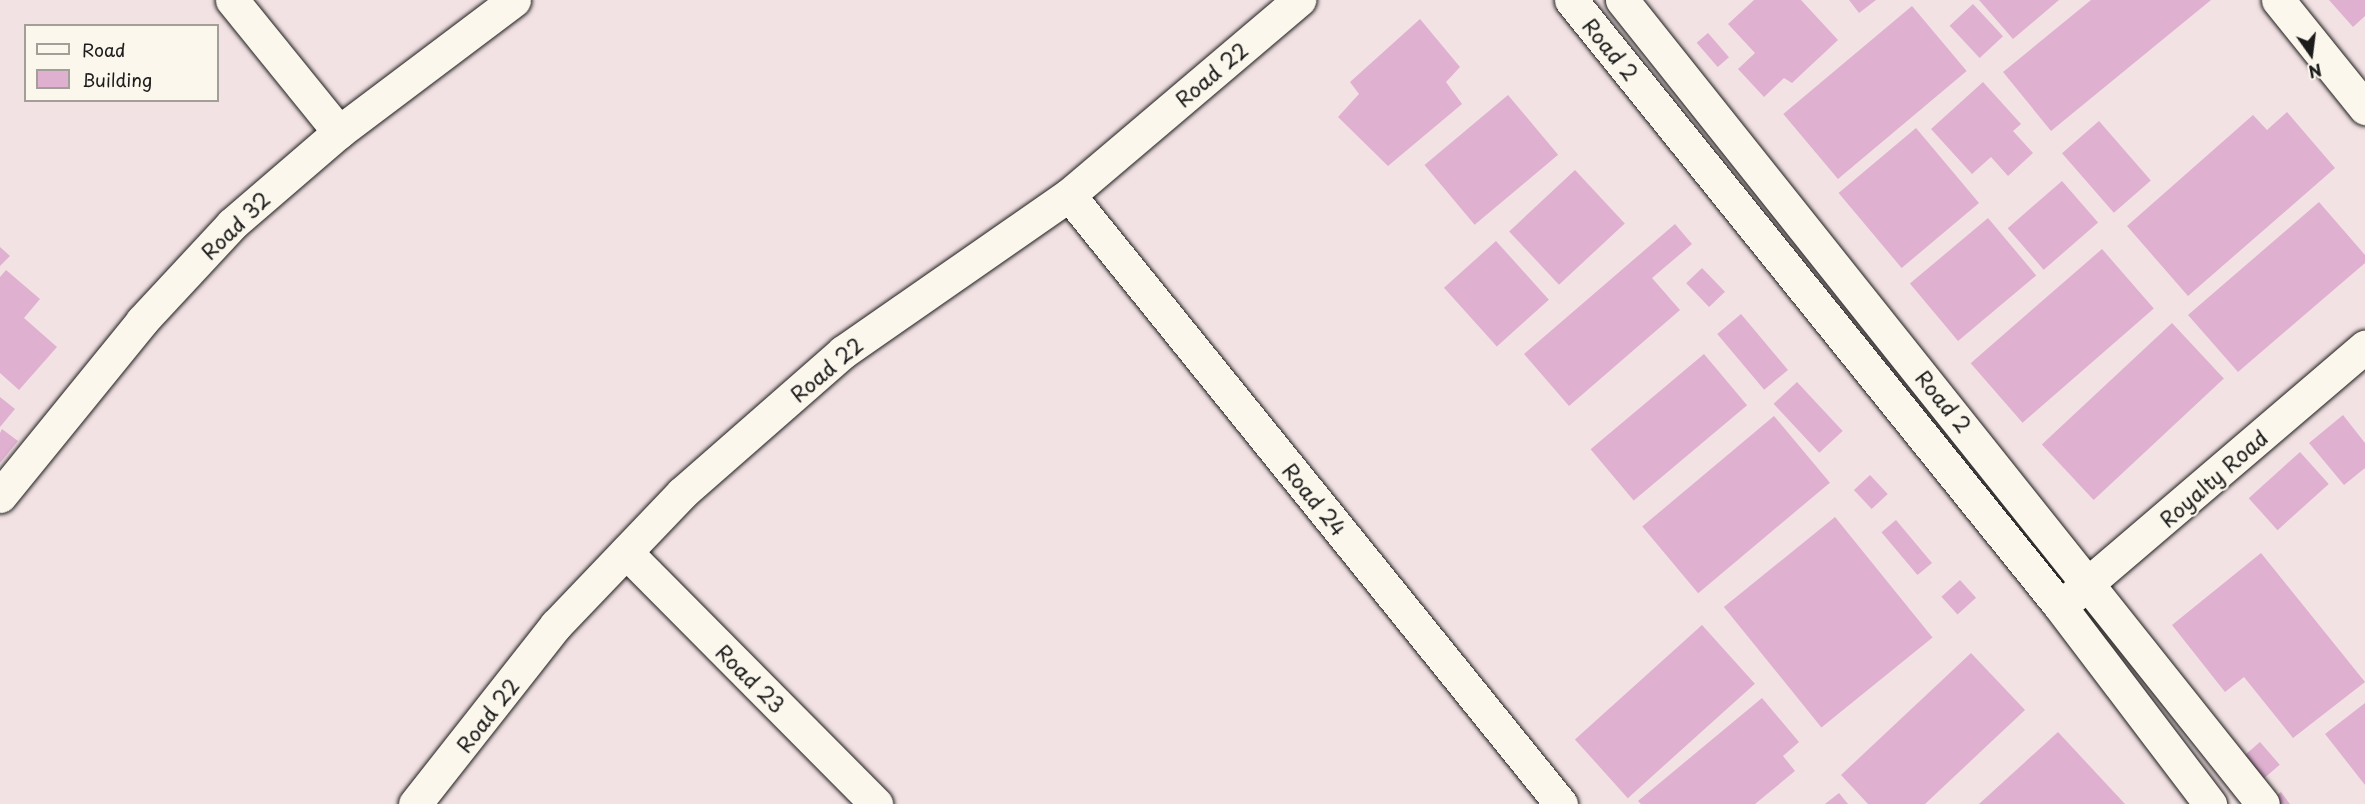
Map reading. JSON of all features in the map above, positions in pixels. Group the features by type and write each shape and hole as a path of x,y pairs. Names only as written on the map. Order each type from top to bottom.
{"street":[{"path":"232,0 339,132"},
{"name":"Road 32","path":"0,496 141,321 216,240 339,132 514,0"},
{"name":"Road 22","path":"415,804 556,625 682,494 843,352 1069,195 1299,0"},
{"name":"Road 2","path":"1571,0 2059,605 2210,804"},
{"name":"Road 2","path":"1622,0 2091,584 2263,804"},
{"path":"2278,0 2365,108"},
{"name":"Road 24","path":"1069,195 1561,804"},
{"name":"Royalty Road","path":"2059,605 2091,584 2365,347"},
{"name":"Road 23","path":"626,552 876,804"}],"building":[{"path":"1754,0 1801,0 1838,40 1792,83 1784,78 1764,97 1738,69 1755,53 1728,24"},
{"path":"1849,0 1876,0 1859,13"},
{"path":"1979,0 2059,0 2013,39"},
{"path":"2091,0 2211,0 2051,131 2003,72"},
{"path":"2329,0 2365,0 2365,16 2353,27"},
{"path":"1973,4 2003,36 1980,58 1950,26"},
{"path":"1912,6 1967,71 1838,179 1783,114"},
{"path":"1420,19 1460,67 1446,82 1462,104 1388,166 1338,117 1359,94 1350,82"},
{"path":"1708,33 1729,57 1718,67 1697,43"},
{"path":"1983,82 2021,124 2013,131 2033,153 2008,176 1991,157 1972,174 1931,129"},
{"path":"1508,95 1558,155 1475,225 1425,165"},
{"path":"2287,112 2335,168 2188,296 2127,226 2253,115 2267,130"},
{"path":"2099,121 2151,181 2114,213 2062,153"},
{"path":"1916,128 1979,203 1902,268 1839,193"},
{"path":"1575,170 1625,223 1559,285 1509,231"},
{"path":"2062,181 2098,223 2044,270 2008,228"},
{"path":"2319,202 2365,255 2365,263 2238,372 2188,315"},
{"path":"1988,218 2036,275 1958,341 1910,284"},
{"path":"1675,224 1692,244 1652,278 1680,310 1569,406 1524,354"},
{"path":"1496,241 1549,300 1497,347 1444,288"},
{"path":"0,247 10,256 0,266"},
{"path":"2102,249 2154,309 2023,423 1971,363"},
{"path":"1702,268 1725,292 1709,307 1686,283"},
{"path":"6,270 40,299 24,318 57,347 19,390 0,373 0,277"},
{"path":"1741,314 1788,370 1764,390 1717,334"},
{"path":"2172,323 2224,379 2094,500 2042,444"},
{"path":"1704,354 1747,405 1634,500 1591,449"},
{"path":"1797,382 1843,431 1819,453 1774,404"},
{"path":"0,397 15,409 0,427"},
{"path":"2343,415 2365,443 2365,468 2344,485 2309,443"},
{"path":"1774,416 1830,483 1698,593 1642,527"},
{"path":"2,429 18,441 0,463 0,433"},
{"path":"2300,452 2329,484 2277,530 2249,498"},
{"path":"1870,475 1888,494 1872,509 1854,490"},
{"path":"1835,517 1933,637 1821,727 1724,607"},
{"path":"1896,520 1932,563 1917,575 1881,532"},
{"path":"2261,553 2365,682 2293,738 2244,677 2225,692 2172,625"},
{"path":"1960,580 1976,598 1957,615 1941,597"},
{"path":"1702,625 1755,684 1628,798 1575,739"},
{"path":"1971,653 2025,710 1925,804 1868,804 1841,775"},
{"path":"1762,698 1799,742 1783,756 1795,771 1755,804 1641,804 1638,801"},
{"path":"2365,703 2365,785 2325,734"},
{"path":"2058,732 2125,804 1979,804"},
{"path":"2260,742 2280,765 2262,780 2243,757"},
{"path":"2281,792 2290,804 2275,804 2271,799"},
{"path":"1839,793 1848,804 1825,804"}]}
